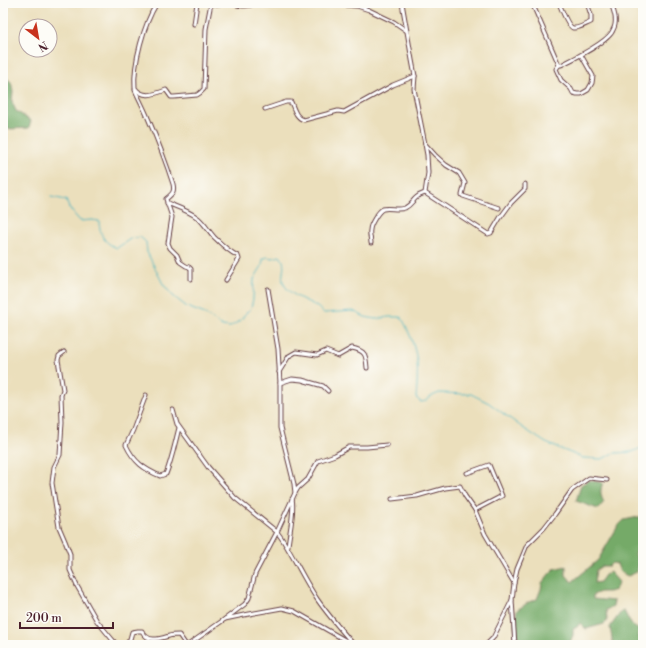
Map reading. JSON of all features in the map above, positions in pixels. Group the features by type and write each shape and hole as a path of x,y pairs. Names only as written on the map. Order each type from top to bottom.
{"street":[{"path":"157,3 152,10 139,49 134,88 157,139 173,184 174,189 166,199 172,217 168,243 170,248 177,255 180,262 189,267 191,270 191,278"},
{"path":"194,24 197,3"},
{"path":"134,88 144,95 166,90 171,97 197,95 200,93 204,89 206,30 211,3 225,3"},
{"path":"229,3 249,6 255,3"},
{"path":"333,3 358,6 370,10 394,22 407,31"},
{"path":"402,3 414,76 414,89 426,155 428,173 425,194"},
{"path":"532,3 559,65"},
{"path":"559,3 570,27 572,28 591,22 591,15 586,3"},
{"path":"581,55 593,76 592,83 588,90 581,94 577,94 573,93 571,89 561,80 556,69 559,65 562,65 581,55 606,39 613,31 616,20 611,3"},
{"path":"265,109 291,102 297,117 304,120 344,112 393,85 414,76"},
{"path":"424,144 446,165 459,173 465,183 463,196 499,208"},
{"path":"371,243 370,229 372,223 381,210 397,210 404,208 410,205 418,196 425,194 488,234 525,189 525,184"},
{"path":"167,203 198,218 214,237 238,256 226,280"},
{"path":"268,289 278,349 280,428 295,493"},
{"path":"279,372 289,356 296,352 317,355 326,351 338,356 352,348 362,351 366,356 367,368"},
{"path":"64,352 59,356 58,360 63,390 61,395 62,422 60,455 54,467 52,483 58,527 70,554 70,570 77,586 98,621 117,645"},
{"path":"280,383 292,379 302,380 322,386 328,391"},
{"path":"146,395 126,445 130,454 139,463 148,471 160,476 166,474 179,428"},
{"path":"173,410 179,428 208,467 235,498 277,532 288,546 294,561 317,599 335,624 354,645"},
{"path":"126,645 130,640 132,632 138,630 142,631 144,635 154,640 170,635 179,635 187,645 245,604 249,598 255,574 295,493 298,488 308,479 318,461 335,455 349,447 387,445"},
{"path":"467,473 489,465 502,496 475,510"},
{"path":"515,645 512,600 514,583 517,569 527,545 544,528 572,490 589,478 606,480"},
{"path":"392,500 418,496 445,488 460,486 475,510 484,534 514,583"},
{"path":"288,546 293,503 292,500"},
{"path":"486,645 493,638 512,600"},
{"path":"225,619 282,608 294,611 354,645"}],"green space":[{"path":"3,74 11,82 13,91 12,102 16,111 31,121 29,128 3,130"},
{"path":"589,480 603,483 601,492 604,502 598,509 576,501 581,485"},
{"path":"643,516 643,545 636,550 635,554 639,562 637,572 628,576 621,572 617,564 612,563 609,566 602,566 596,570 594,583 600,582 605,575 610,572 619,582 615,590 600,592 593,595 593,599 614,601 613,606 606,610 607,620 604,624 586,629 580,623 573,629 573,635 570,643 565,645 519,644 515,623 517,610 529,602 537,599 542,583 550,573 554,569 566,566 566,575 572,582 598,560 618,526 624,520"},
{"path":"624,611 632,625 640,630 638,637 643,636 643,645 613,645 610,627 621,612"}],"waterway":[{"path":"51,197 66,200 69,208 80,221 99,221 103,238 105,241 117,248 130,239 140,237 146,242 147,252 163,284 173,296 187,307 205,314 222,326 230,327 241,320 251,308 254,279 262,266 263,259 267,257 273,258 280,256 284,264 283,282 288,290 296,296 318,307 324,313 353,311 365,317 375,319 401,317 409,332 415,351 417,362 416,398 421,402 426,401 439,393 471,394 489,403 546,443 583,458 602,459 614,453 632,452 643,447"}]}
